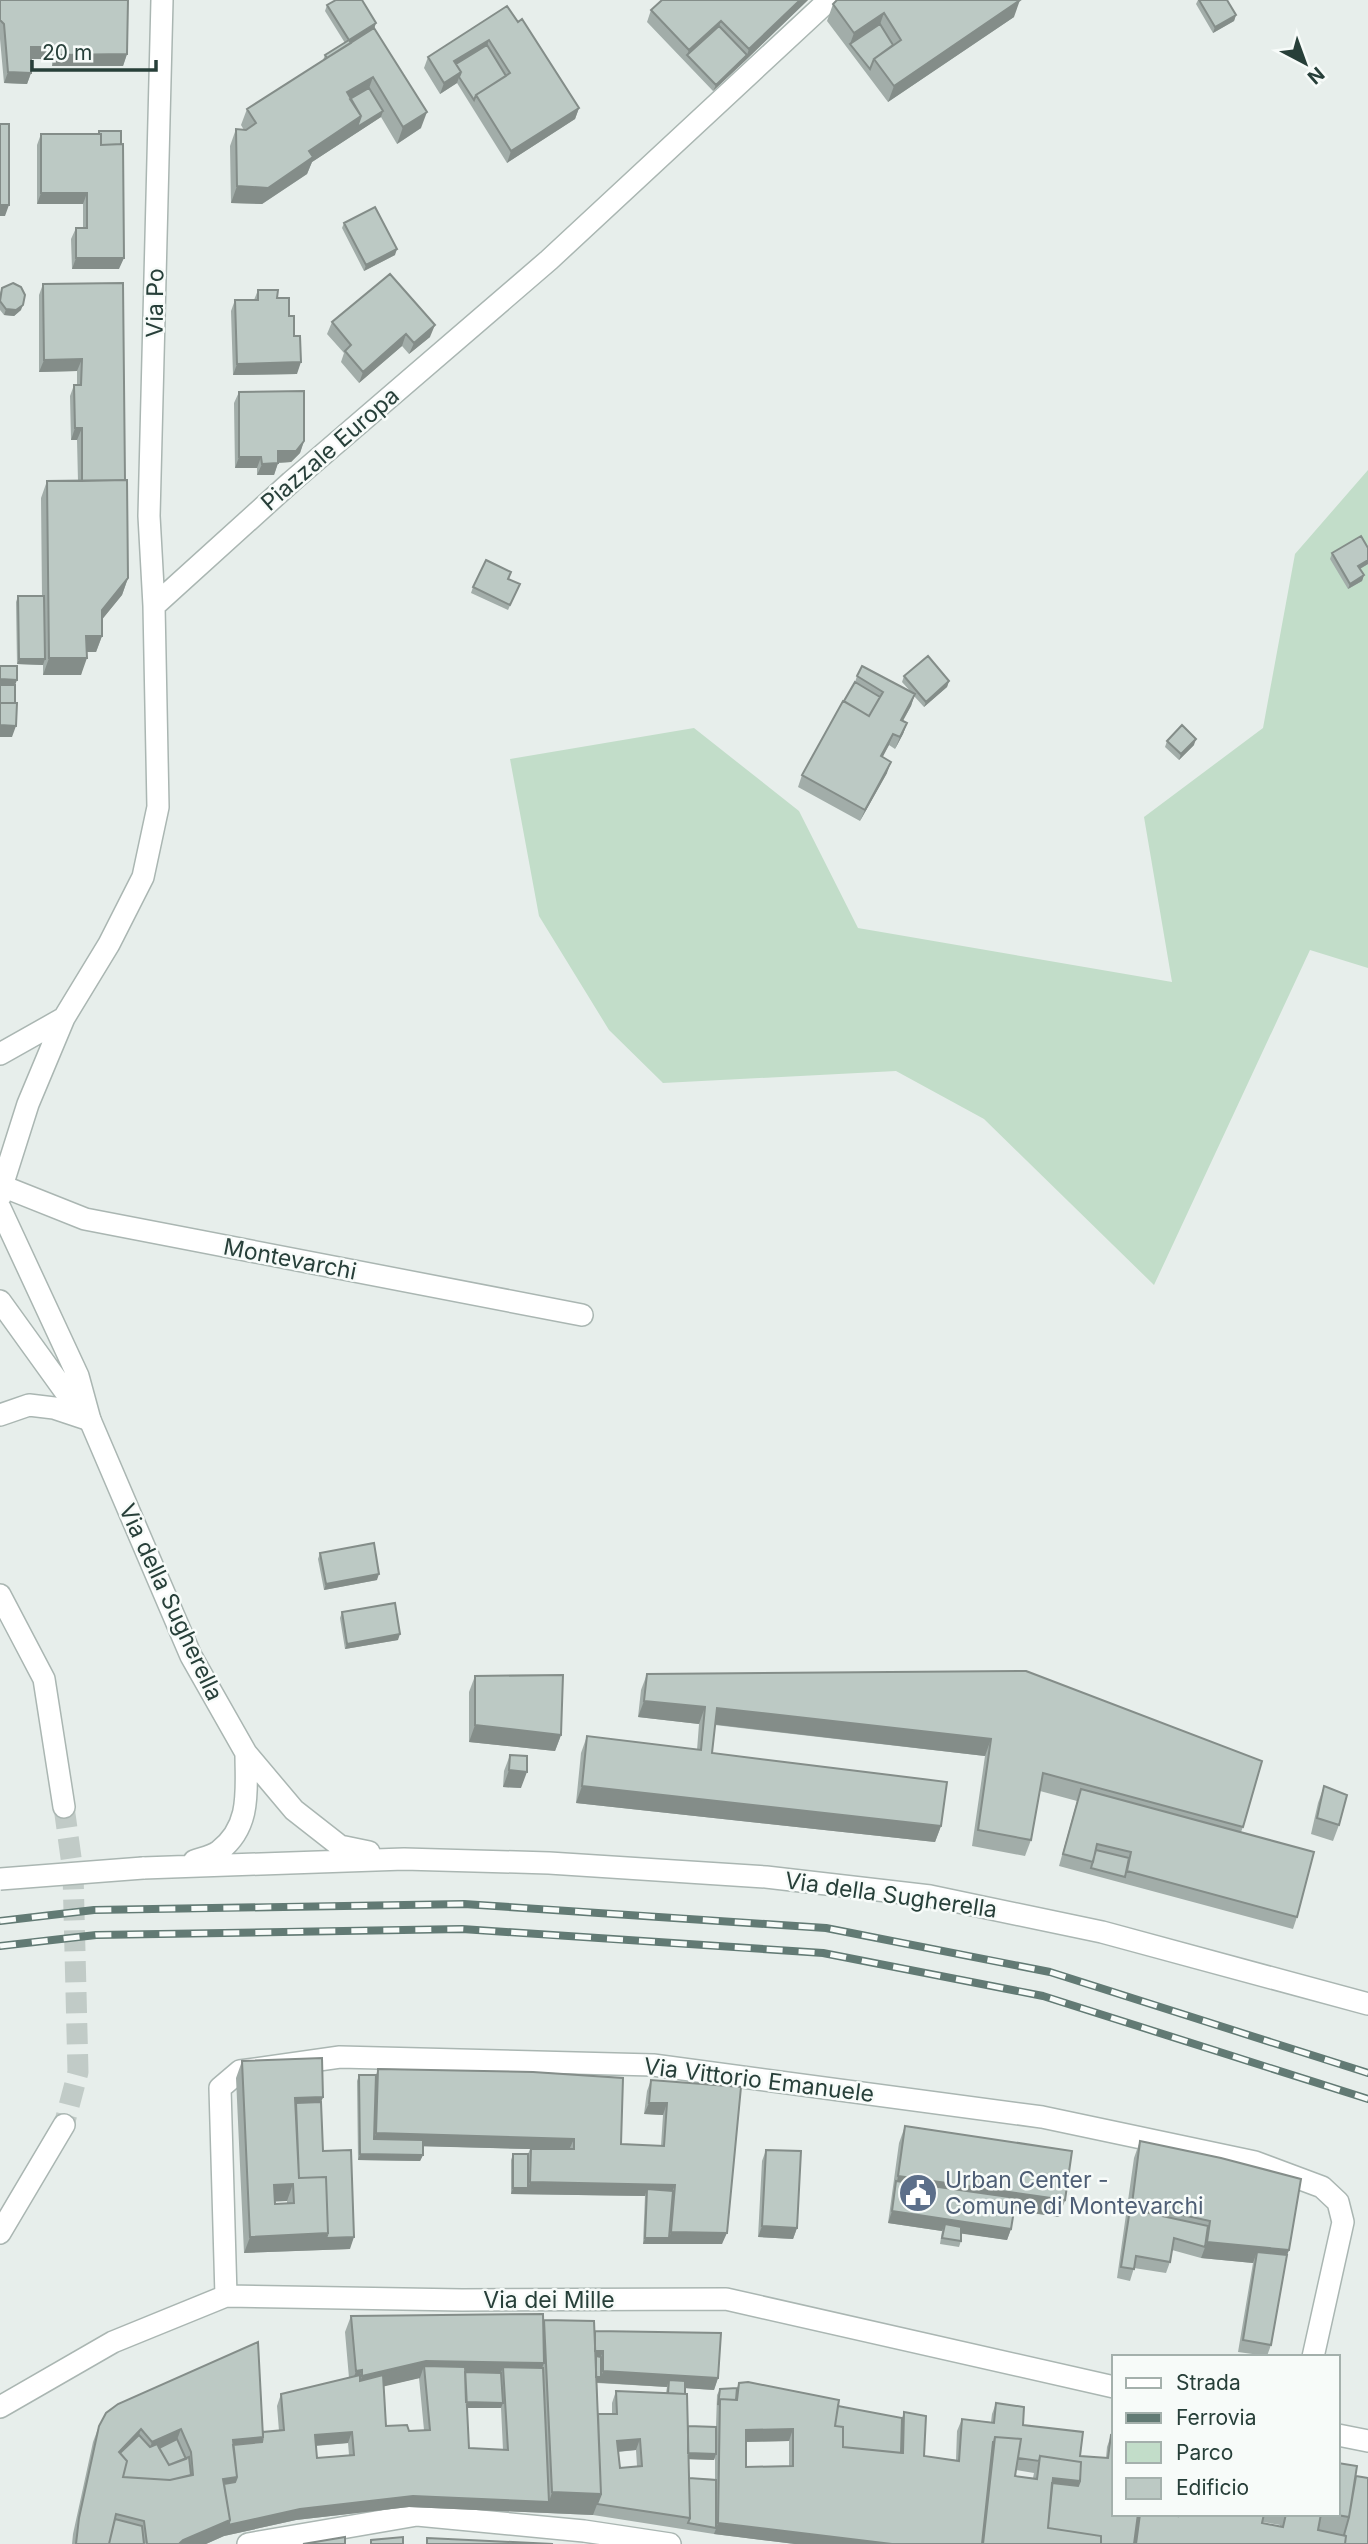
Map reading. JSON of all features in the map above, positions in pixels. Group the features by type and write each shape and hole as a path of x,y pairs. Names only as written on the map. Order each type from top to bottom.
{"street":[{"name":"Via Po","path":"154,606 149,516 162,0"},
{"name":"Piazzale Europa","path":"154,606 292,481 549,260 829,0"},
{"path":"1,1183 28,1104 64,1018 109,944 143,877 158,807 154,606"},
{"path":"0,1054 64,1018"},
{"name":"Montevarchi","path":"1,1183 85,1219 582,1315"},
{"name":"Via della Sugherella","path":"0,1208 78,1376 90,1420 191,1656 246,1753 295,1810 340,1846 404,1858"},
{"name":"Via della Sugherella","path":"0,1301 67,1394 90,1420"},
{"path":"0,1415 29,1405 54,1408 90,1420"},
{"path":"0,1595 44,1679 64,1807"},
{"path":"180,1867 218,1852 239,1831 246,1805 246,1753"},
{"name":"Via della Sugherella","path":"0,1879 144,1868 404,1858 548,1863 766,1877 930,1896 1102,1932 1368,2004"},
{"name":"Via Vittorio Emanuele","path":"226,2296 220,2088 240,2071 340,2057 653,2064 1042,2117 1255,2162 1322,2187 1338,2202 1343,2222 1312,2355"},
{"path":"0,2233 64,2124"},
{"name":"Via dei Mille","path":"0,2407 113,2342 226,2296 462,2300 726,2299 1112,2387"},
{"path":"1340,2435 1368,2441"},
{"path":"248,2544 417,2515 584,2531 670,2544"}],"green space":[{"path":"1368,470 1368,968 1310,950 1154,1285 984,1119 896,1071 663,1083 609,1030 539,916 510,759 694,728 799,811 858,928 1172,982 1144,817 1263,728 1295,554"}],"building":[{"path":"0,0 128,0 127,54 57,55 57,47 31,47 31,73 8,72 4,24 0,20"},
{"path":"336,0 362,0 376,23 349,40 327,5"},
{"path":"662,0 800,0 749,49 721,21 689,50 651,10"},
{"path":"837,0 1020,0 894,86 874,59 901,40 884,13 854,33 833,4"},
{"path":"1199,0 1227,0 1236,15 1215,27"},
{"path":"507,6 518,22 522,19 579,108 511,151 476,95 510,73 489,40 454,61 461,72 444,83 428,57"},
{"path":"880,24 893,45 874,59 870,69 850,44"},
{"path":"719,26 747,55 716,85 687,55"},
{"path":"374,28 427,112 403,127 373,77 347,92 361,116 309,151 313,157 268,188 237,186 236,129 246,130 256,123 247,109"},
{"path":"349,40 351,43 327,58 325,55"},
{"path":"487,45 506,76 476,95 474,100 459,77 461,72 456,64"},
{"path":"369,88 383,111 357,127 361,116 350,99"},
{"path":"0,124 9,124 9,205 0,205"},
{"path":"99,131 121,131 121,144 101,145"},
{"path":"41,134 101,134 101,145 123,144 124,258 76,258 76,228 87,228 87,193 41,193"},
{"path":"375,207 397,249 366,265 344,223"},
{"path":"390,274 435,325 414,343 406,334 363,372 345,351 351,345 332,322"},
{"path":"13,283 21,287 25,295 23,305 16,310 6,309 0,301 2,288"},
{"path":"123,283 125,480 82,481 82,428 75,428 74,385 81,385 82,359 44,360 43,284"},
{"path":"258,290 278,290 277,298 289,298 289,316 294,316 294,336 300,336 301,362 237,364 235,300 258,300"},
{"path":"304,391 304,441 296,451 278,451 278,463 262,464 261,457 239,457 239,392"},
{"path":"127,480 128,578 102,610 102,636 86,636 87,658 49,658 47,481"},
{"path":"1361,536 1368,548 1368,560 1358,566 1364,575 1350,584 1332,553"},
{"path":"486,560 511,572 508,579 520,584 510,605 473,587"},
{"path":"18,596 44,596 45,659 19,659"},
{"path":"928,656 949,681 926,702 904,676"},
{"path":"0,666 17,666 17,680 0,679"},
{"path":"862,666 915,694 901,720 907,723 900,737 893,734 881,756 891,762 865,810 802,775 843,701 869,716 883,692 857,676"},
{"path":"855,682 880,697 869,716 844,701"},
{"path":"0,685 15,685 15,703 0,703"},
{"path":"0,703 17,703 16,726 0,725"},
{"path":"1182,725 1196,739 1181,754 1167,741"},
{"path":"374,1543 379,1574 326,1584 320,1553"},
{"path":"395,1603 400,1634 347,1644 342,1612"},
{"path":"1026,1671 1262,1761 1243,1827 1043,1773 1031,1840 978,1830 991,1739 717,1708 712,1753 947,1782 941,1826 582,1786 587,1736 701,1750 705,1707 644,1701 647,1674"},
{"path":"563,1675 561,1735 475,1725 475,1676"},
{"path":"510,1755 527,1756 527,1772 509,1770"},
{"path":"1324,1786 1347,1795 1339,1825 1317,1818"},
{"path":"1081,1789 1314,1852 1297,1917 1127,1871 1131,1852 1097,1844 1093,1862 1063,1854"},
{"path":"1096,1850 1129,1858 1125,1877 1091,1868"},
{"path":"322,2058 323,2097 295,2098 299,2178 326,2177 328,2233 250,2237 242,2061","holes":["293,2184 294,2203 275,2204 274,2185"]},
{"path":"378,2069 533,2072 623,2078 621,2144 664,2146 667,2103 649,2103 651,2080 741,2087 727,2233 671,2232 675,2185 530,2182 531,2149 574,2149 574,2139 376,2133"},
{"path":"359,2075 376,2075 374,2139 423,2140 423,2155 360,2154"},
{"path":"321,2102 323,2151 351,2150 354,2237 326,2238 326,2177 299,2178 296,2103"},
{"path":"905,2126 1072,2151 1065,2200 898,2176"},
{"path":"1140,2141 1301,2179 1289,2250 1207,2242 1210,2221 1132,2204"},
{"path":"766,2150 801,2151 797,2228 762,2226"},
{"path":"513,2154 528,2154 528,2188 513,2188"},
{"path":"896,2181 1016,2198 1011,2229 892,2211"},
{"path":"647,2189 673,2191 669,2238 645,2238"},
{"path":"1130,2209 1208,2226 1205,2247 1174,2238 1170,2262 1136,2256 1134,2269 1121,2267"},
{"path":"945,2224 961,2227 961,2241 942,2238"},
{"path":"1257,2252 1287,2255 1271,2345 1243,2340"},
{"path":"543,2314 544,2363 426,2361 362,2376 362,2370 356,2371 351,2316"},
{"path":"544,2320 594,2321 601,2494 552,2492"},
{"path":"595,2331 721,2333 718,2378 603,2371 603,2351 595,2351"},
{"path":"258,2342 263,2437 233,2440 237,2477 223,2479 230,2520 179,2544 147,2544 144,2521 116,2514 109,2544 76,2544 99,2426 106,2413 118,2404","holes":["141,2429 152,2442 181,2429 191,2452 193,2475 170,2480 123,2477 127,2461 119,2452"]},
{"path":"596,2356 601,2357 601,2377 596,2377"},
{"path":"424,2366 465,2367 469,2448 508,2450 503,2367 543,2368 549,2502 413,2496 300,2509 228,2525 230,2520 224,2484 235,2482 237,2477 233,2445 262,2442 263,2432 284,2430 281,2394 360,2375 360,2381 383,2375 386,2426 407,2425 409,2431 430,2430","holes":["352,2432 354,2455 317,2458 315,2435"]},
{"path":"465,2372 501,2373 503,2403 466,2402"},
{"path":"669,2380 685,2381 685,2394 668,2393"},
{"path":"748,2382 839,2400 835,2426 843,2427 843,2447 903,2453 904,2412 926,2416 924,2456 959,2461 962,2419 994,2423 996,2403 1024,2407 1023,2425 1083,2432 1080,2456 1108,2458 1112,2435 1112,2516 1138,2516 1134,2544 1101,2544 1101,2536 1048,2528 1052,2483 1078,2486 1081,2462 1040,2456 1039,2461 1018,2458 1021,2439 995,2437 982,2544 892,2544 718,2523 720,2399 737,2400 739,2383","holes":["793,2429 793,2466 746,2467 746,2430"]},
{"path":"737,2388 736,2400 720,2399 718,2405 720,2389"},
{"path":"616,2391 687,2394 690,2518 597,2504 601,2494 598,2414 617,2414","holes":["640,2439 642,2466 620,2468 617,2441"]},
{"path":"838,2406 902,2418 901,2453 843,2447 843,2427 835,2426"},
{"path":"688,2426 716,2427 716,2454 688,2453"},
{"path":"139,2435 150,2447 157,2444 169,2465 189,2457 191,2475 170,2480 123,2477 127,2461 120,2453"},
{"path":"995,2437 1021,2439 1015,2476 1037,2479 1040,2456 1081,2462 1080,2481 1053,2478 1048,2528 1101,2536 1101,2544 983,2544"},
{"path":"177,2439 186,2459 169,2465 159,2448"},
{"path":"1340,2463 1357,2466 1349,2517 1340,2516"},
{"path":"1356,2476 1368,2478 1368,2544 1345,2544 1344,2535"},
{"path":"689,2478 716,2480 716,2528 688,2523"},
{"path":"1140,2516 1264,2516 1262,2523 1283,2527 1286,2516 1321,2516 1318,2530 1346,2536 1345,2544 1136,2544"},
{"path":"115,2519 142,2526 144,2544 109,2544"},
{"path":"345,2537 345,2544 303,2544"},
{"path":"403,2537 403,2544 371,2544 371,2540"},
{"path":"427,2538 553,2544 427,2544"}],"tunnel":[{"path":"64,1807 73,1872 78,2072 64,2125"}],"railway":[{"path":"0,1921 94,1910 464,1904 826,1928 1050,1972 1368,2073"},
{"path":"0,1946 96,1935 462,1929 823,1953 1043,1996 1368,2099"}],"place":[{"name":"Urban Center - Comune di Montevarchi","path":"918,2193"}]}
